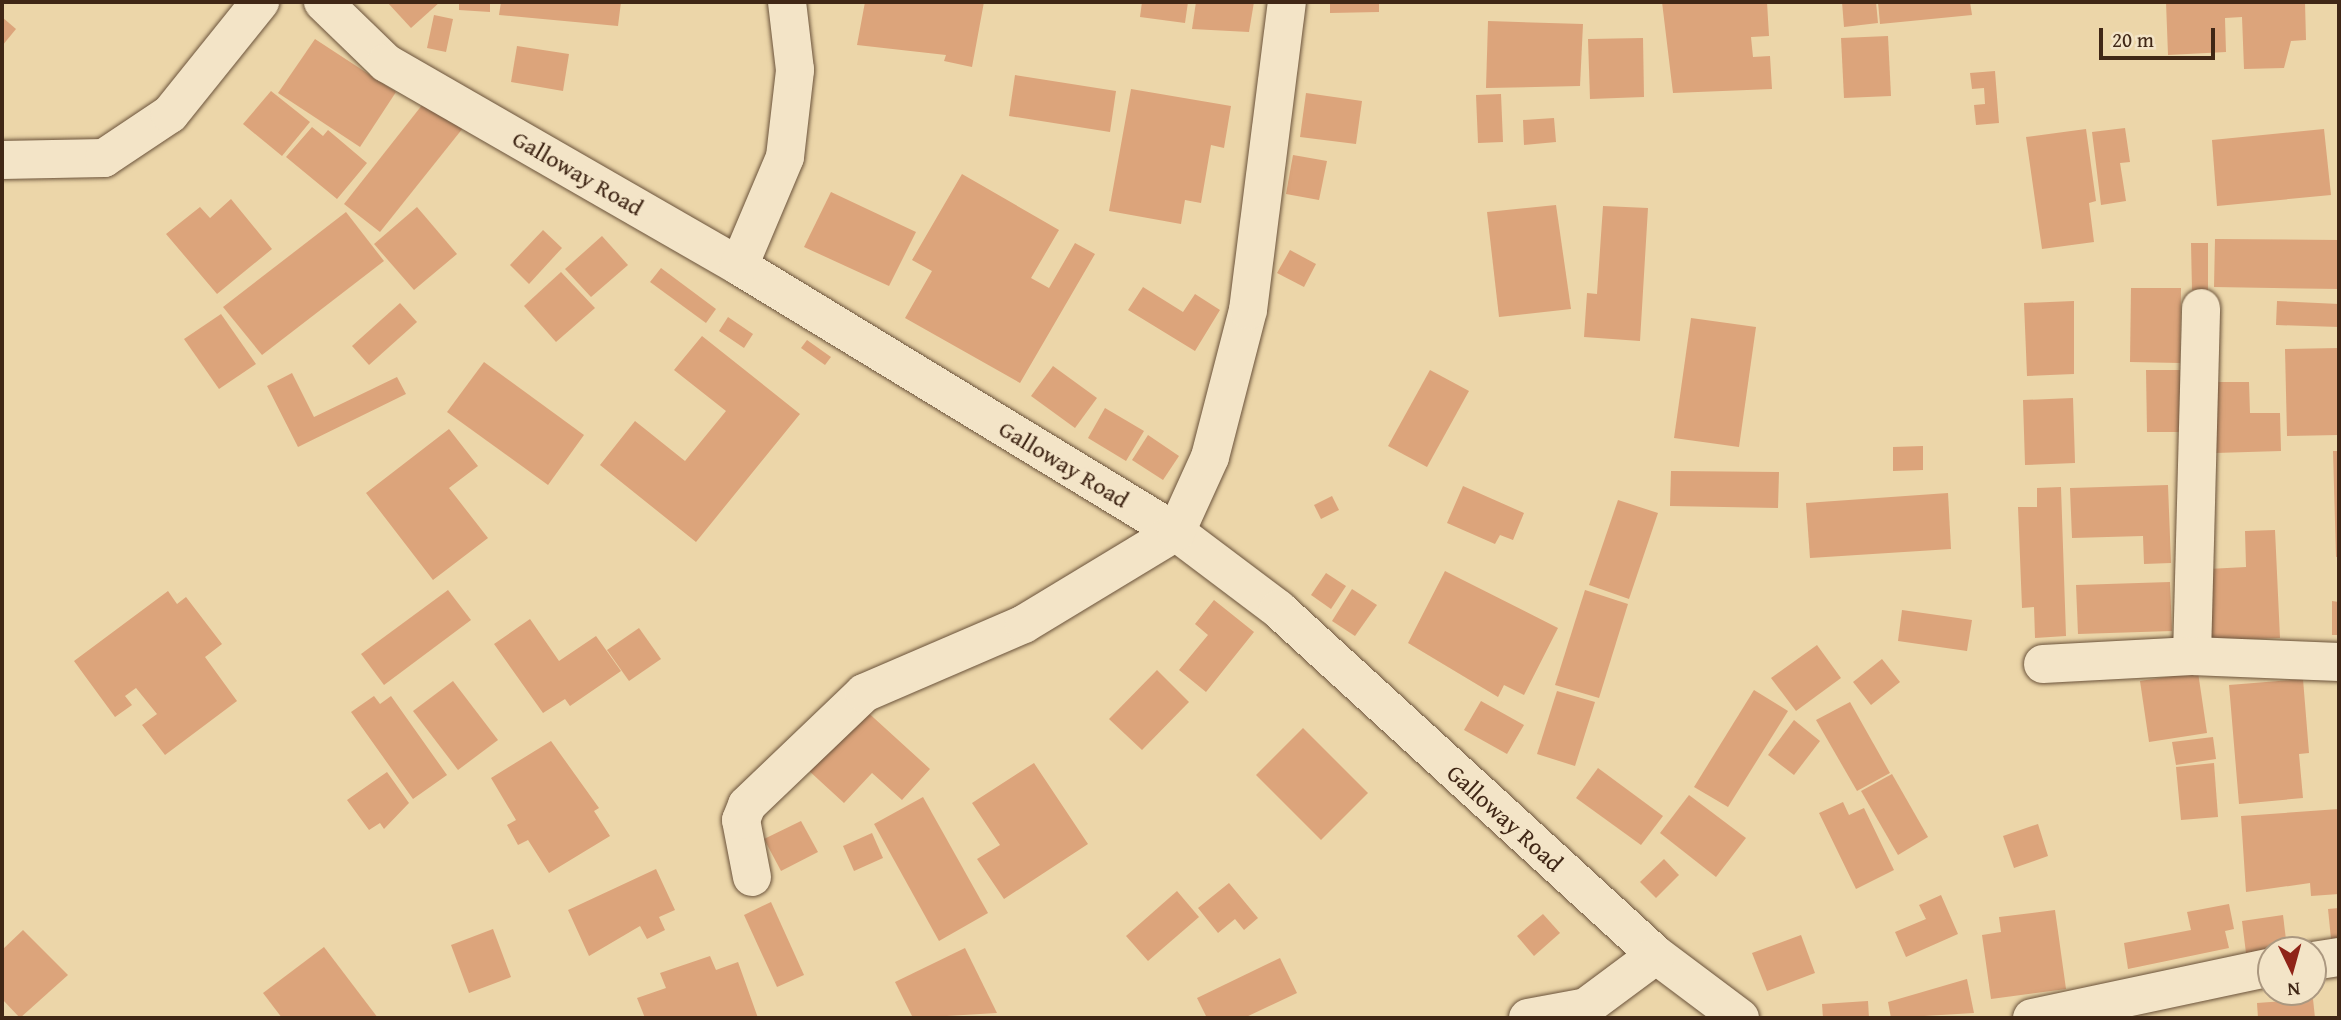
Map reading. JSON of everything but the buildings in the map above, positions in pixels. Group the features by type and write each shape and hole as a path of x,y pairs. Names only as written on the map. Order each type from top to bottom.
{"street":[{"path":"2,160 104,158 170,114 260,2"},
{"name":"Galloway Road","path":"323,2 386,63 739,266 1176,532 1278,609 1656,955 1740,1018"},
{"path":"739,266 785,157 794,70 787,2"},
{"path":"752,877 741,820 747,805 864,694 1024,624 1176,532 1210,457 1248,310 1287,2"},
{"path":"2192,656 2201,307"},
{"path":"2043,664 2192,656 2339,662"},
{"path":"1528,1018 1586,1007 1656,955"},
{"path":"2032,1018 2257,970"}]}
